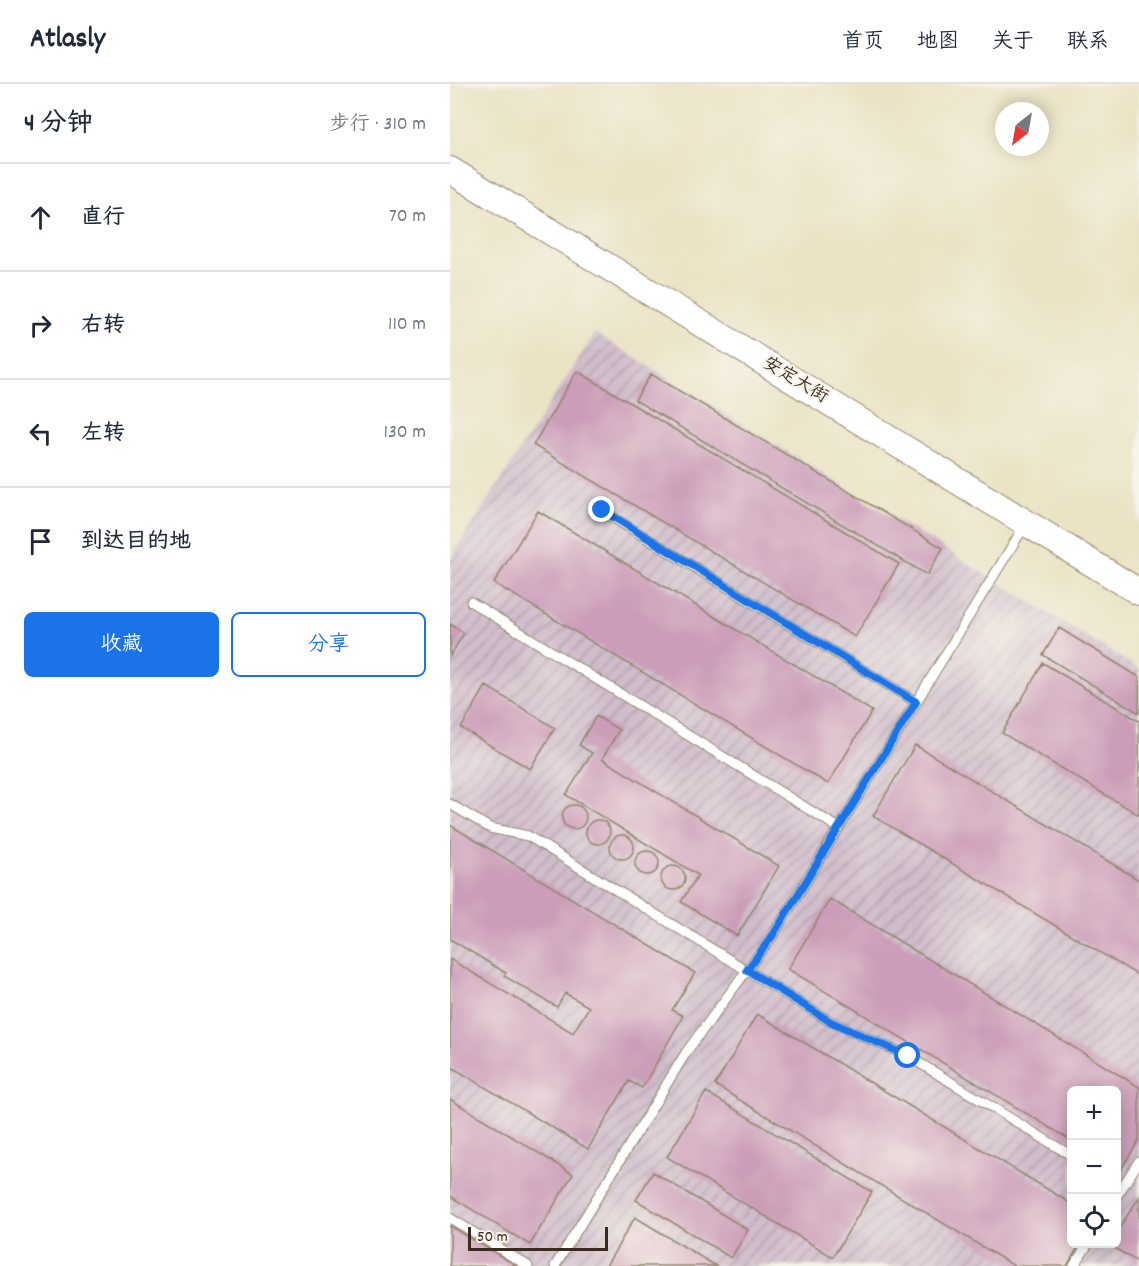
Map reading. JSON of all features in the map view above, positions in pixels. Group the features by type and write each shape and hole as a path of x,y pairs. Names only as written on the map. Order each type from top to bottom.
{"street":[{"name":"安定大街","path":"450,170 1139,592"}],"lane":[{"path":"602,510 916,702"},
{"path":"555,1266 687,1051 773,935 1026,523"},
{"path":"471,602 839,828"},
{"path":"450,804 490,828 528,836 831,1022 908,1056 1067,1154"},
{"path":"1121,1185 1139,1161"},
{"path":"450,1218 528,1266"},
{"path":"1074,1266 1085,1248"}],"shaded area":[{"path":"595,333 1139,669 1139,1266 450,1266 450,559"}],"building":[{"path":"577,371 899,564 855,637 533,445"},
{"path":"651,374 943,548 927,575 635,400"},
{"path":"538,511 872,711 828,784 494,583"},
{"path":"450,624 464,633 450,656"},
{"path":"1059,628 1139,677 1139,713 1043,655"},
{"path":"1043,663 1139,721 1139,815 1002,733"},
{"path":"486,686 555,728 530,769 461,728"},
{"path":"596,716 619,730 602,759 779,866 737,936 681,902 698,875 566,795 592,753 579,745"},
{"path":"915,745 1139,880 1139,976 873,816"},
{"path":"574,805 579,806 585,812 585,822 579,828 574,829 569,828 563,822 562,817 563,812 569,806"},
{"path":"598,820 603,821 609,827 609,837 603,843 598,844 593,843 587,837 586,832 587,827 593,821"},
{"path":"450,825 695,973 672,1010 683,1016 642,1088 629,1081 588,1149 450,1066 450,959 573,1033 589,1007 565,993 557,1007 504,976 506,973 450,939"},
{"path":"622,835 627,836 633,842 633,852 627,858 622,859 617,858 611,852 610,847 611,842 617,836"},
{"path":"647,851 652,852 658,858 658,868 652,874 647,875 642,874 636,868 635,863 636,858 642,852"},
{"path":"673,866 678,867 684,873 684,883 678,889 673,890 668,889 662,883 661,878 662,873 668,867"},
{"path":"830,899 1139,1087 1139,1140 1121,1169 1121,1086 1067,1086 1067,1138 788,969"},
{"path":"757,1014 1067,1201 1067,1248 1078,1248 1067,1266 1014,1266 715,1085"},
{"path":"706,1092 872,1192 833,1257 667,1157"},
{"path":"450,1099 573,1174 530,1245 450,1196"},
{"path":"653,1172 748,1230 731,1258 636,1200"},
{"path":"1139,1197 1139,1263 1115,1248 1121,1248 1121,1225"},
{"path":"635,1217 716,1266 606,1266"},
{"path":"450,1226 517,1266 450,1266"}],"route":[{"path":"602,510 916,702 773,935 747,970 831,1022 908,1056"}]}
